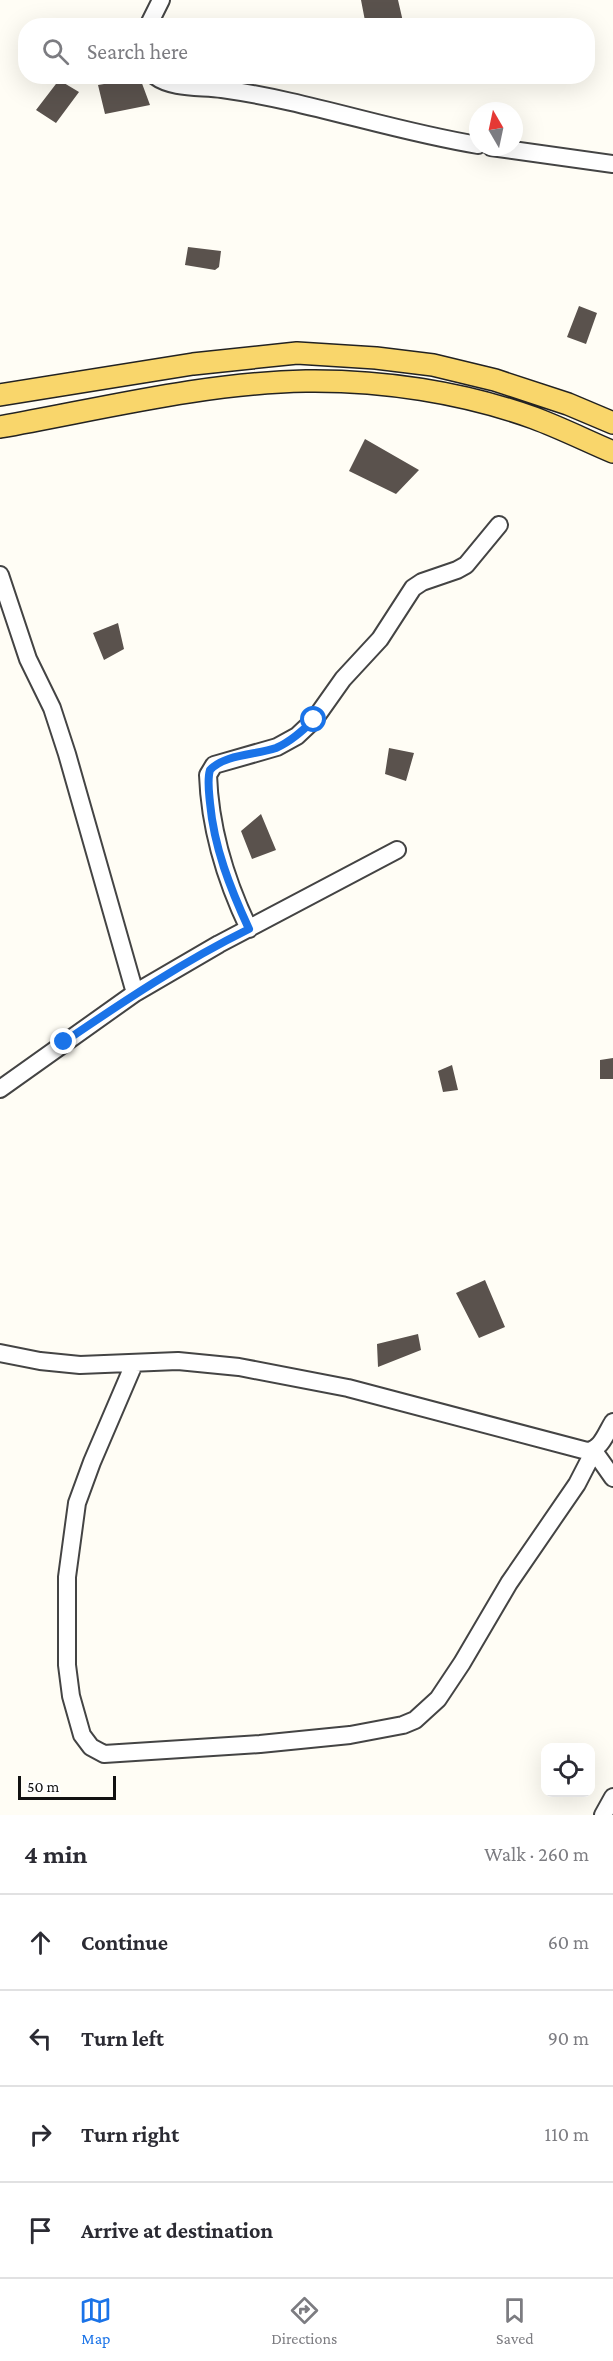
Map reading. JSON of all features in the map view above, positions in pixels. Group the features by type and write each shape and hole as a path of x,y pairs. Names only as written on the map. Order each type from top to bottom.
{"main road":[{"path":"0,394 193,363 297,353 376,358 433,365 495,380 568,404 613,423"},
{"path":"0,427 213,389 306,381 417,389 479,402 533,418 613,452"}],"street":[{"path":"152,18 161,0"},
{"path":"178,84 223,89 278,100 469,143"},
{"path":"523,151 613,164"},
{"path":"249,929 218,852 209,789 210,770 214,765 224,761 277,747 297,735 314,720 361,658 380,639 412,588 466,565 499,525"},
{"path":"0,575 28,659 52,708 67,754 135,993"},
{"path":"0,1089 135,993 219,944 397,850"},
{"path":"0,1353 40,1361 80,1365 201,1363 302,1378 594,1451"},
{"path":"134,1364 77,1503 67,1577 67,1665 71,1696 82,1736 91,1747 104,1754 350,1735 403,1725 415,1720 438,1700 509,1583 577,1484 594,1451 613,1422"},
{"path":"594,1451 613,1478"},
{"path":"603,1815 613,1797"}],"building":[{"path":"361,0 398,0 402,18 364,18"},
{"path":"56,84 66,84 79,92 56,123 36,110"},
{"path":"142,84 150,105 105,114 98,85"},
{"path":"188,247 221,251 219,267 215,270 185,265"},
{"path":"579,306 597,313 586,344 567,337"},
{"path":"365,439 419,470 396,494 349,471"},
{"path":"118,623 124,649 104,660 93,633"},
{"path":"389,748 414,753 406,781 385,774"},
{"path":"261,814 276,850 252,859 241,831"},
{"path":"613,1058 613,1079 600,1079 600,1060"},
{"path":"452,1065 458,1090 443,1092 438,1071"},
{"path":"485,1280 505,1327 479,1338 456,1293"},
{"path":"418,1334 421,1350 378,1367 377,1344"}],"route":[{"path":"64,1042 135,993 249,929 218,852 208,775 214,765 277,747 297,735 314,720"}]}
